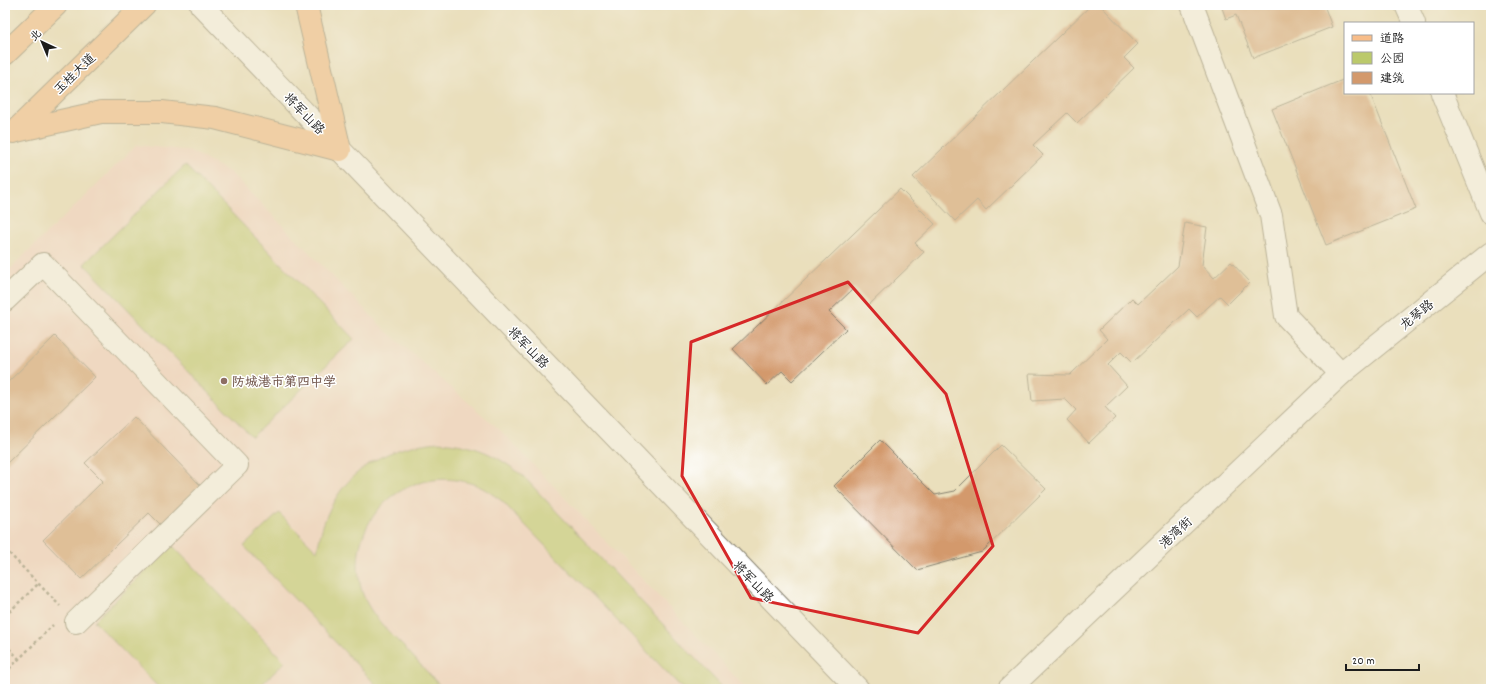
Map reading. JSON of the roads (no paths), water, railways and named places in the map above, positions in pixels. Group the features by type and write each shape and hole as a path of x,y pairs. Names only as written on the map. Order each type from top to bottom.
{"main road":[{"path":"5,54 56,5"},
{"name":"玉桂大道","path":"10,136 144,5"},
{"path":"10,136 101,112 162,112 215,118 340,150 306,5"}],"street":[{"name":"将军山路","path":"201,5 858,689"},
{"path":"1192,5 1271,215 1286,316 1341,374"},
{"path":"1406,5 1414,22"},
{"path":"1442,94 1491,213"},
{"name":"龙琴路","path":"1341,374 1491,254"},
{"path":"5,300 42,264 237,465 64,617"},
{"name":"港湾街","path":"1009,689 1341,374"}],"place":[{"name":"防城港市第四中学","path":"224,381"}]}
